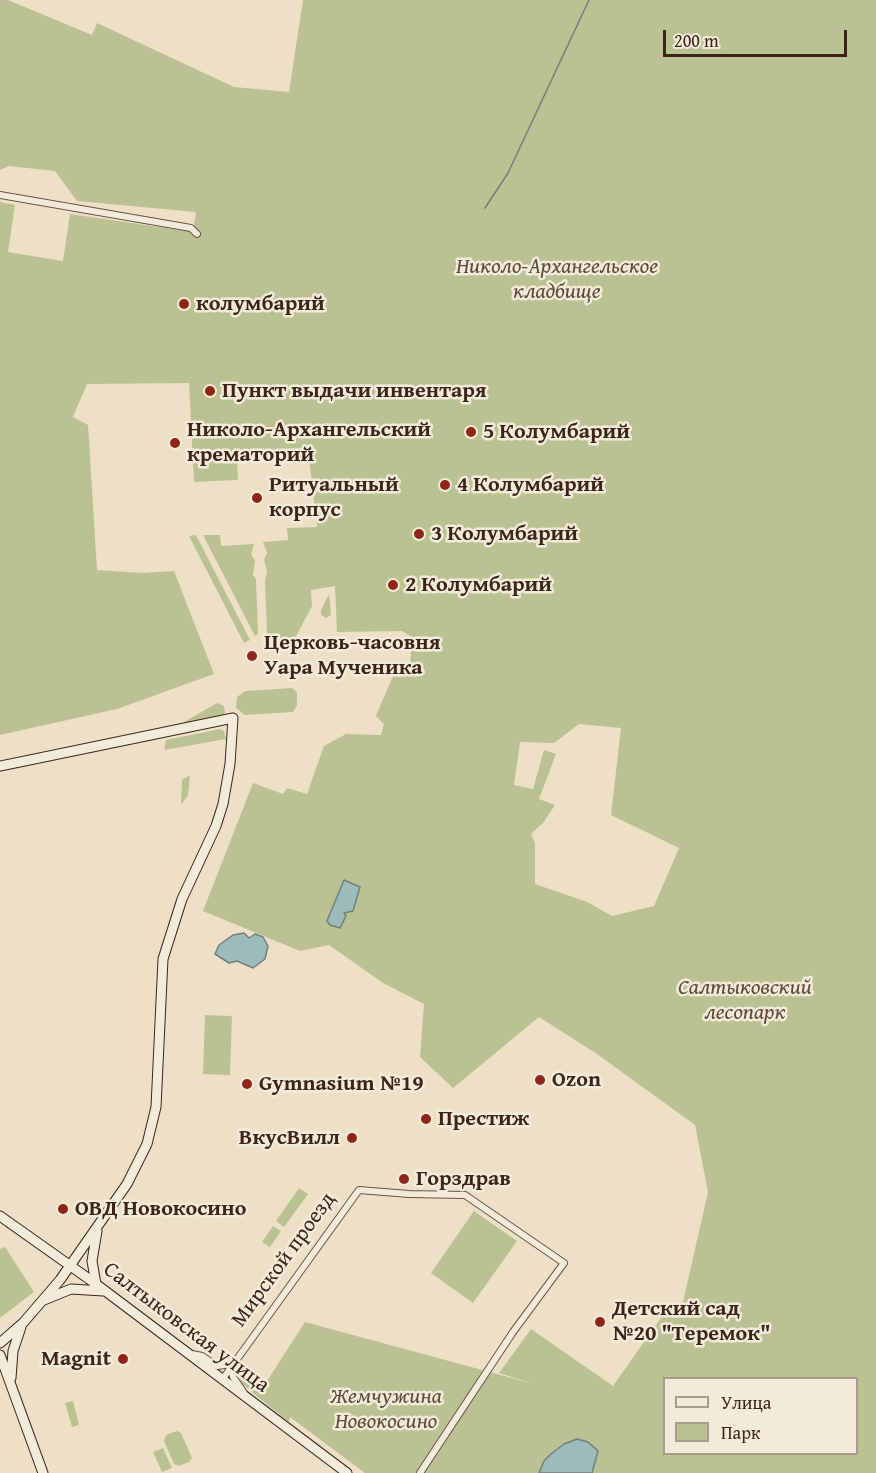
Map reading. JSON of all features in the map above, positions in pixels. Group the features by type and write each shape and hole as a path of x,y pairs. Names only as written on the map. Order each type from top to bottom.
{"street":[{"path":"0,195 191,228 197,234"},
{"path":"0,766 233,718 230,764 223,804 216,826 182,899 163,959 156,1107 152,1131 133,1174 98,1227 42,1301 23,1323 0,1343"},
{"name":"Мирской проезд","path":"222,1380 358,1190 465,1195 564,1263 507,1341 420,1473"},
{"name":"Салтыковская улица","path":"0,1216 96,1284 347,1473"},
{"path":"96,1284 92,1260 98,1227"},
{"path":"42,1301 78,1287 106,1292"},
{"path":"13,1392 11,1361 23,1323"},
{"path":"187,1353 202,1356 217,1366 232,1364 233,1377 248,1399"},
{"path":"0,1355 43,1473"},
{"path":"0,1372 13,1392"}],"green space":[{"path":"0,0 8,0 92,35 97,23 234,87 289,92 303,0 876,0 876,1473 365,1473 290,1417 289,1422 238,1381 235,1373 240,1365 267,1381 305,1322 534,1384 499,1373 531,1329 613,1386 665,1312 683,1302 708,1192 695,1125 597,1054 539,1017 453,1088 420,1057 424,1004 383,983 329,945 300,951 203,911 253,783 283,794 287,788 307,794 324,746 346,734 381,735 384,724 376,716 396,669 410,667 412,637 402,631 337,632 335,586 311,590 312,606 290,648 275,648 274,641 267,633 265,580 267,571 264,560 267,553 263,542 288,540 287,528 317,527 309,458 237,462 238,480 194,482 189,383 87,384 73,417 88,425 97,570 143,573 174,571 214,674 117,709 0,735 0,202 15,205 8,252 63,261 70,214 193,232 196,212 77,201 55,171 9,166 0,170","holes":["579,724 621,728 611,815 679,848 654,906 612,916 587,902 535,884 535,843 531,834 543,823 555,805 539,799 556,754 544,750 533,789 514,785 520,742 554,743"]},
{"path":"196,535 250,640 244,643 189,536"},
{"path":"203,535 220,535 221,546 254,544 251,554 255,561 253,575 256,579 258,634 255,636"},
{"path":"329,594 331,615 326,618 321,615 321,610"},
{"path":"292,688 297,692 297,705 293,712 245,715 236,708 237,697 245,691"},
{"path":"217,703 224,706 225,713 222,716 177,726"},
{"path":"220,729 224,731 226,739 164,750 166,740"},
{"path":"190,775 188,795 181,805 182,780"},
{"path":"205,1015 232,1016 230,1075 203,1074"},
{"path":"299,1188 308,1194 284,1227 276,1221"},
{"path":"474,1211 517,1241 473,1303 431,1273"},
{"path":"273,1226 281,1231 270,1247 262,1242"},
{"path":"5,1247 34,1292 0,1318 0,1249"},
{"path":"73,1401 79,1425 72,1427 65,1403"},
{"path":"177,1431 181,1433 192,1458 189,1462 179,1466 174,1464 164,1441 166,1435"},
{"path":"163,1448 172,1468 162,1472 153,1452"}],"water":[{"path":"344,880 360,887 353,911 344,913 346,916 340,928 330,925 327,921"},
{"path":"244,933 249,938 255,934 263,937 268,946 265,959 253,968 237,961 229,963 215,954 219,945 233,935"},
{"path":"577,1439 588,1442 598,1451 592,1473 539,1473 544,1461 551,1454 564,1444"}],"waterway":[{"path":"485,208 508,173 589,0"}],"place":[{"name":"колумбарий","path":"184,304"},
{"name":"Пункт выдачи инвентаря","path":"210,391"},
{"name":"5 Колумбарий","path":"471,432"},
{"name":"Николо-Архангельский крематорий","path":"175,443"},
{"name":"4 Колумбарий","path":"445,485"},
{"name":"Ритуальный корпус","path":"257,498"},
{"name":"3 Колумбарий","path":"419,534"},
{"name":"2 Колумбарий","path":"393,585"},
{"name":"Церковь-часовня Уара Мученика","path":"252,656"},
{"name":"Ozon","path":"540,1080"},
{"name":"Gymnasium №19","path":"247,1084"},
{"name":"Престиж","path":"426,1119"},
{"name":"ВкусВилл","path":"352,1138"},
{"name":"Горздрав","path":"404,1179"},
{"name":"ОВД Новокосино","path":"63,1209"},
{"name":"Детский сад №20 \"Теремок\"","path":"600,1322"},
{"name":"Magnit","path":"123,1359"}],"park label":[{"name":"Николо-Архангельское кладбище","path":"557,280"},
{"name":"Салтыковский лесопарк","path":"745,1000"},
{"name":"Жемчужина Новокосино","path":"386,1410"}]}
